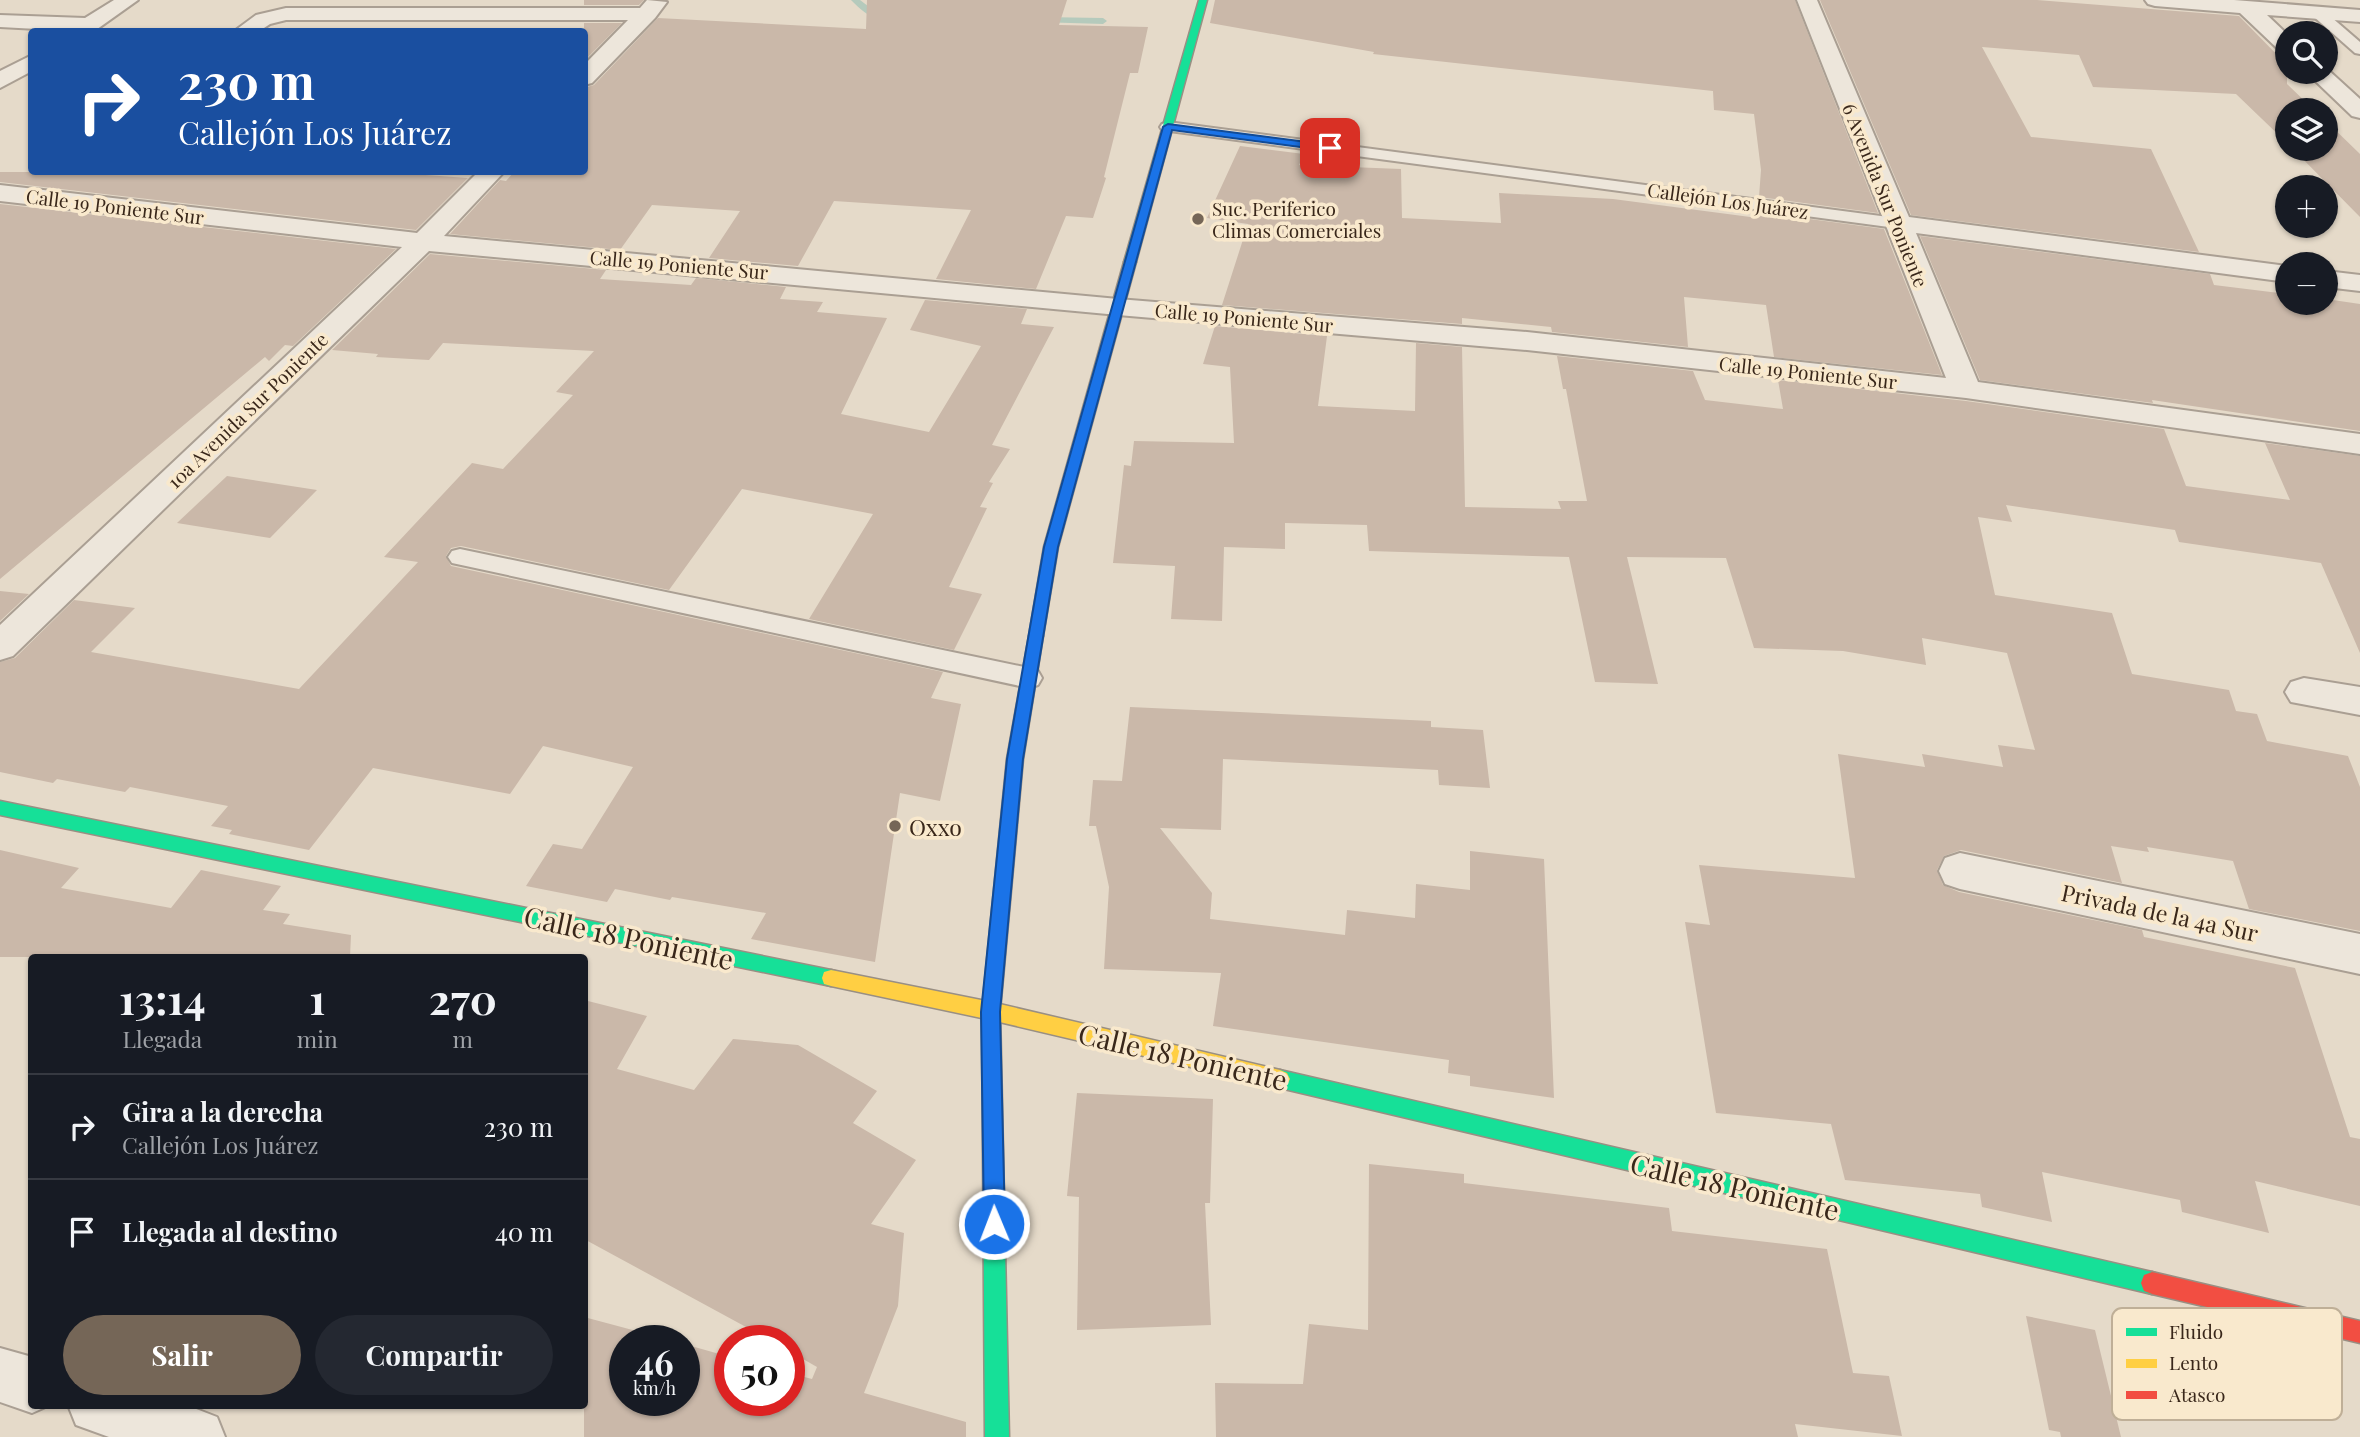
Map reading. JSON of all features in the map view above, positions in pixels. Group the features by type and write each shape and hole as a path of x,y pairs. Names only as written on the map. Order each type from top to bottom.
{"main road":[{"path":"998,1437 991,1012 1015,759 1051,547 1203,0"},
{"name":"Calle 18 Poniente","path":"0,808 991,1012 2257,1308"},
{"name":"Calle 18 Poniente","path":"2342,1328 2360,1332"}],"street":[{"path":"0,21 83,28 128,0"},
{"name":"6 Avenida Sur Poniente","path":"1807,0 1966,389"},
{"path":"2155,0 2360,16"},
{"path":"249,28 263,19 286,13 653,7"},
{"path":"588,74 653,7"},
{"path":"2246,7 2275,34"},
{"path":"0,81 28,64"},
{"path":"2330,84 2360,111"},
{"path":"0,192 28,174"},
{"name":"10a Avenida Sur Poniente","path":"0,647 423,242 489,175"},
{"name":"Calle 19 Poniente Sur","path":"0,192 423,242 1118,307 1527,341 1966,389 2360,444"},
{"name":"Callejón Los Juárez","path":"1896,223 2275,272"},
{"path":"2338,280 2360,283"},
{"path":"2304,692 2360,701"},
{"name":"Privada de la 4a Sur","path":"1960,871 2360,954"},
{"path":"0,1375 28,1384"},
{"path":"109,1409 197,1437"}],"lane":[{"path":"2318,13 2360,50"},
{"name":"Callejón Los Juárez","path":"1168,127 1896,223"},
{"path":"460,557 1029,678"}],"building":[{"path":"584,0 644,0 639,5 584,5"},
{"path":"867,0 1067,0 1059,25 1148,27 1138,73 1130,73 1104,177 1106,178 1093,218 1066,216 1036,289 936,279 971,210 834,201 798,266 709,258 740,211 652,205 620,250 450,234 500,180 506,181 511,175 588,175 588,87 594,85 658,18 866,29"},
{"path":"1215,0 1795,0 1878,213 1759,197 1761,170 1754,114 1714,110 1713,91 1373,54 1374,52 1210,23"},
{"path":"1820,0 2037,0 2239,16 2275,53 2275,84 2287,84 2302,98 2275,98 2275,131 2236,94 2093,87 2079,55 1982,47 2031,137 2151,149 2199,252 1911,215"},
{"path":"584,23 622,23 588,57 588,28 584,28"},
{"path":"2338,133 2360,154 2360,217 2338,195 2338,175 2319,175 2305,161 2338,161"},
{"path":"1240,146 1304,154 1299,165 1401,169 1402,218 1501,223 1499,193 1613,199 1758,218 1758,212 1884,229 1942,375 1774,357 1766,305 1684,297 1688,347 1552,332 1551,327 1462,318 1462,324 1222,305 1248,224 1207,218"},
{"path":"0,172 28,172 28,175 426,175 468,178 416,230 0,182"},
{"path":"0,204 396,249 293,346 285,345 269,361 265,357 0,579"},
{"path":"1920,236 2210,274 2214,285 2275,293 2275,315 2338,315 2338,301 2360,304 2360,431 2152,400 2153,403 1980,380"},
{"path":"430,254 606,270 600,279 691,285 696,278 786,287 780,299 823,302 817,312 887,318 841,414 929,432 981,346 910,330 925,300 1027,309 1021,324 1054,327 992,445 1010,449 989,482 993,483 980,507 987,508 949,587 982,594 954,650 809,619 873,514 742,489 669,590 461,546 451,548 446,556 451,566 943,672 931,698 961,704 940,801 900,793 875,962 751,939 766,913 672,897 670,900 615,889 607,902 526,886 553,844 582,849 633,767 543,746 510,794 373,768 309,850 229,834 232,830 211,826 228,806 130,787 125,792 57,779 53,783 0,772 0,662 15,658 74,600 135,608 91,652 299,689 418,562 384,557 472,463 503,469 573,395 556,392 594,351 443,343 429,360 376,357 378,354 332,350"},
{"path":"1215,326 1327,336 1318,406 1415,411 1416,343 1462,347 1465,507 1561,509 1558,501 1587,501 1566,389 1563,389 1557,356 1693,371 1705,400 1783,409 1778,380 1966,401 2164,429 2186,486 2290,500 2265,443 2360,456 2360,653 2321,563 2179,542 2175,530 2006,505 2012,522 1978,517 1995,595 2112,613 2132,674 2229,690 2236,711 2257,714 2267,741 2348,756 2360,787 2360,931 2249,909 2233,861 2147,847 2149,852 2111,846 2122,883 1961,850 1944,856 1937,870 1943,885 1959,892 2142,930 2144,937 2295,968 2350,1137 2360,1139 2360,1206 2255,1181 2269,1233 2182,1212 2180,1200 2042,1172 2052,1222 1982,1207 1980,1194 1845,1180 1831,1124 1716,1113 1685,922 1710,925 1699,865 1855,878 1838,754 1925,767 1922,754 2003,767 1998,745 2035,750 2007,653 1922,638 1926,665 1843,651 1754,648 1726,558 1627,557 1658,684 1595,682 1569,557 1369,551 1367,525 1285,523 1285,549 1224,547 1222,621 1171,619 1175,566 1113,563 1124,465 1131,466 1134,441 1234,443 1230,367 1203,364"},
{"path":"227,476 317,490 270,538 177,523"},
{"path":"0,591 29,594 0,621"},
{"path":"1130,707 1431,721 1431,727 1483,730 1490,788 1439,785 1438,770 1223,759 1221,830 1160,828 1212,893 1210,919 1345,935 1347,910 1415,918 1416,884 1470,890 1470,851 1544,859 1554,1098 1470,1086 1470,1076 1448,1073 1449,1060 1213,1026 1221,973 1104,969 1109,887 1096,826 1089,826 1093,780 1122,781"},
{"path":"0,850 79,868 61,888 171,908 201,870 281,886 263,910 290,914 283,924 351,935 350,954 28,954 28,957 0,957"},
{"path":"588,1001 647,1016 617,1069 694,1090 733,1039 798,1045 877,1091 853,1123 916,1160 871,1224 904,1233 898,1306 864,1393 966,1422 966,1437 584,1437 584,1409 588,1409 588,1318 614,1325 609,1325 609,1416 700,1416 700,1349 714,1352 714,1416 805,1416 805,1377 812,1379 817,1367 805,1360 805,1325 742,1325 588,1241"},
{"path":"1077,1093 1213,1099 1210,1203 1205,1203 1211,1325 1077,1330 1079,1197 1067,1196"},
{"path":"1369,1164 1464,1174 1464,1183 1669,1208 1672,1231 1827,1249 1853,1373 1889,1376 1902,1436 1795,1424 1798,1437 1216,1437 1215,1383 1303,1384 1309,1324 1368,1330"},
{"path":"2026,1316 2095,1330 2112,1400 2112,1420 2117,1420 2121,1437 2061,1437 2060,1432 2049,1430"}],"waterway":[{"path":"855,0 875,16 885,16"},
{"path":"1041,20 1103,21"}],"traffic: fast":[{"path":"1130,262 1203,0"},
{"path":"997,1437 991,1011 1015,759 1036,636"},
{"path":"0,808 831,978"},
{"path":"1280,1079 2152,1283"}],"traffic: slow":[{"path":"1036,636 1051,547 1130,262"},
{"path":"831,978 991,1011 1280,1079"}],"traffic: jam":[{"path":"2152,1283 2258,1308"},
{"path":"2342,1328 2360,1332"}],"place":[{"name":"Suc. Periferico Climas Comerciales","path":"1198,219"},
{"name":"Oxxo","path":"895,826"}],"route":[{"path":"994,1224 991,1012 1015,759 1051,547 1168,127 1330,148"}]}
